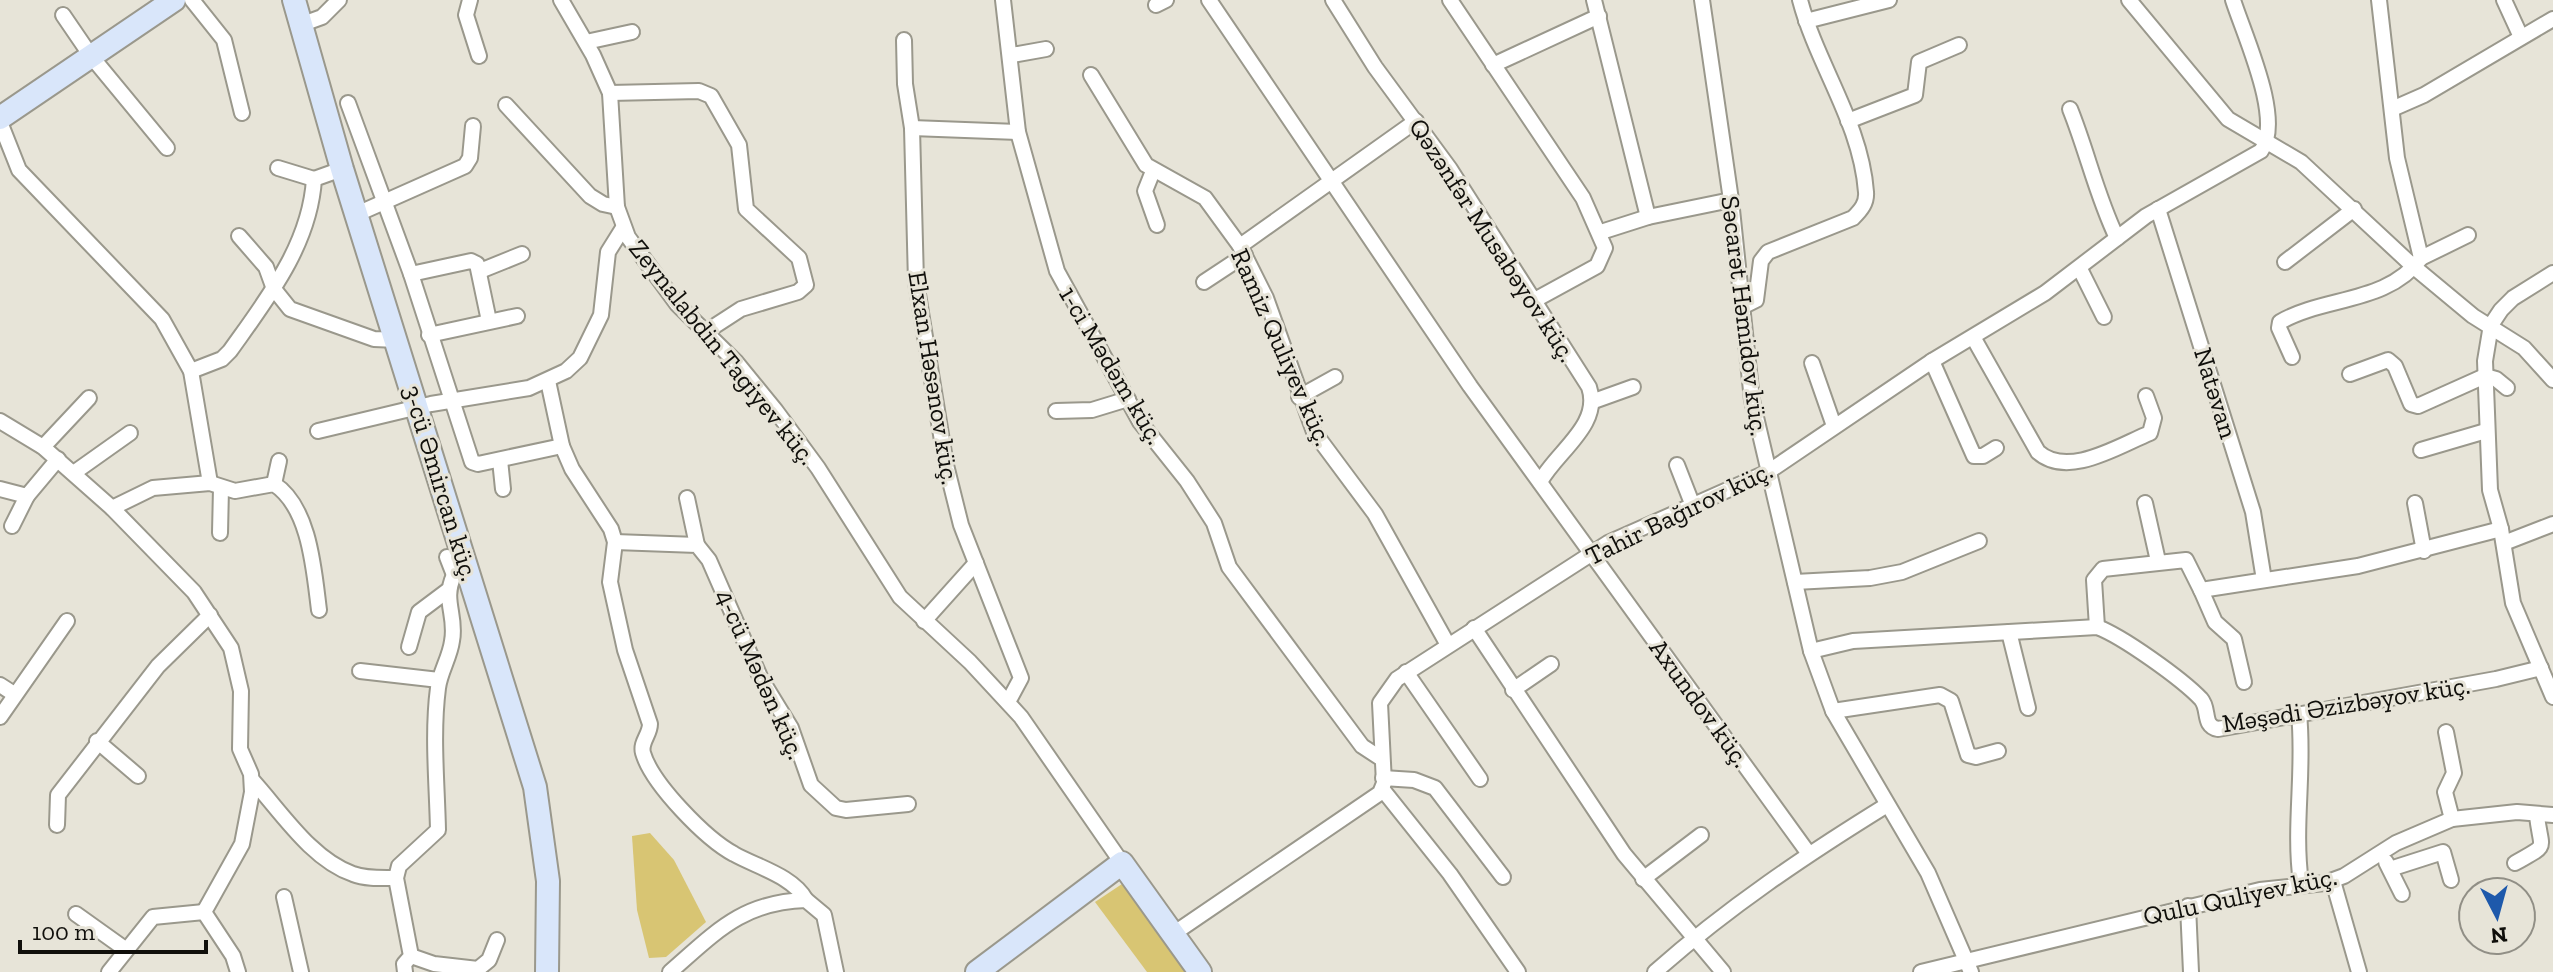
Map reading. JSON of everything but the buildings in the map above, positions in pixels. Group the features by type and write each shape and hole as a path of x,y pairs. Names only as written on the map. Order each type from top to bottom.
{"main road":[{"path":"0,120 174,0"},
{"name":"3-cü Əmircan küç.","path":"294,0 342,169 418,408 461,573 535,787 548,881 547,972"},
{"path":"977,972 1122,863 1200,972"}],"street":[{"path":"192,0 224,40 242,113"},
{"path":"300,25 322,17 339,0"},
{"path":"470,0 466,15 479,56"},
{"name":"Zeynalabdin Tagiyev küç.","path":"561,0 586,42 610,93 617,207 623,228 677,304 736,362 776,411 818,468 888,581 924,621 1008,702 1122,863"},
{"name":"1-ci Mədəm küç.","path":"1003,0 1012,55 1018,132 1057,271 1140,422 1187,481 1214,523 1229,567 1362,746 1382,759"},
{"name":"Axundov küç.","path":"1209,0 1470,386 1809,854"},
{"name":"Qəzənfər Musabəyov küç.","path":"1333,0 1375,67 1416,121 1589,387 1594,401"},
{"path":"1450,0 1583,198 1601,232 1605,248 1597,266 1533,301"},
{"path":"1594,0 1648,217"},
{"name":"Səcarət Həmidov küç.","path":"1702,0 1731,200 1752,400 1811,651 1833,711 1928,873 1968,966"},
{"path":"1742,307 1756,300 1761,261 1768,252 1853,218 1863,208 1867,193 1848,121 1800,0"},
{"path":"1806,21 1889,0"},
{"path":"2129,0 2218,109 2238,126 2301,162 2473,316 2524,348 2553,380"},
{"path":"2233,0 2269,115 2268,141"},
{"path":"2379,0 2400,172 2417,263"},
{"path":"2504,0 2521,37"},
{"path":"63,15 91,56 167,148"},
{"path":"1493,65 1599,16"},
{"path":"2392,109 2424,95 2553,19"},
{"path":"586,42 632,32"},
{"name":"Elxan Həsənov küç.","path":"904,40 905,84 912,128 916,282 946,465 961,525 1021,678 1008,702"},
{"path":"1848,121 1915,95 1919,62 1959,45"},
{"path":"1012,55 1046,49"},
{"name":"Ramiz Quliyev küç.","path":"1091,75 1121,130 1153,171 1205,198 1243,250 1266,298 1299,397 1321,445 1375,514 1448,645"},
{"path":"610,93 699,91 711,96 739,145 746,209 799,258 806,285 798,292 741,309 704,333"},
{"path":"348,103 411,274 472,462 478,464 562,446"},
{"path":"506,105 590,196 603,204 617,207"},
{"path":"2070,109 2092,165 2104,213 2117,238"},
{"path":"0,120 19,170 162,319 191,371 215,485 220,533"},
{"path":"1204,282 1331,182 1416,121"},
{"path":"357,214 385,205 465,166 470,158 473,126"},
{"path":"912,128 1018,132"},
{"name":"Tahir Bağırov küç.","path":"1383,784 1380,703 1389,686 1406,672 1590,554 1768,472 1932,361 2080,269 2158,209 2242,164 2268,141"},
{"path":"278,168 314,179 342,169"},
{"path":"1153,171 1145,191 1157,225"},
{"path":"191,371 222,359 274,289 306,223 314,179"},
{"path":"1601,232 1648,217 1731,200"},
{"name":"Natəvan","path":"2158,209 2253,512 2264,580"},
{"path":"2285,262 2354,209"},
{"path":"318,431 548,381 580,358 593,334 605,298 608,252 623,228"},
{"path":"2292,357 2279,328 2280,322 2368,294 2468,235"},
{"path":"239,236 266,267 274,289 290,309 374,339 397,340"},
{"path":"480,271 522,254"},
{"path":"411,274 471,261 480,271 489,321"},
{"path":"2080,269 2104,317"},
{"path":"2552,690 2513,603 2503,536 2490,490 2485,376 2491,325 2513,298 2553,273"},
{"path":"429,335 517,316"},
{"path":"1973,337 2038,452 2053,461 2075,462 2092,458 2150,433 2154,418 2146,396"},
{"path":"2350,374 2388,360 2395,366 2411,404 2418,406 2485,376 2496,379 2507,388"},
{"path":"1932,361 1974,456 1983,456 1996,448"},
{"path":"1812,363 1834,426"},
{"path":"1299,397 1335,377"},
{"path":"548,381 562,446 572,469 605,518 615,542 610,582 625,650 650,724 650,732 642,746 644,755 672,798 722,846 795,885 806,900 824,915 836,972"},
{"path":"1540,482 1554,458 1585,425 1594,401 1633,387"},
{"path":"43,447 89,398"},
{"path":"1056,411 1092,410 1128,399"},
{"path":"0,421 43,447 75,472 194,592 231,648 241,691 240,749 253,781 301,835 335,865 361,877 396,878"},
{"path":"2421,450 2486,431"},
{"path":"75,472 130,433"},
{"path":"12,526 27,496 58,459"},
{"path":"500,460 503,489"},
{"path":"274,484 279,461"},
{"path":"1677,465 1693,506"},
{"path":"112,508 153,488 215,485 235,491 274,484 283,489 306,532 319,610"},
{"path":"0,489 27,496"},
{"name":"4-cü Mədən küç.","path":"687,498 697,545 709,560 761,679 791,728 811,785 836,808 846,810 908,804"},
{"path":"2145,503 2158,561"},
{"path":"2415,503 2424,551"},
{"path":"2201,590 2358,566 2553,524"},
{"path":"1795,582 1870,578 1902,572 1979,541"},
{"path":"615,542 697,545"},
{"path":"409,647 419,612 447,591 461,573 447,557"},
{"path":"1811,651 1853,641 2097,627 2096,573 2158,561 2186,560 2215,622 2234,639 2244,682"},
{"path":"924,621 976,563"},
{"path":"411,956 396,878 399,866 438,830 436,709 439,680 452,642 453,624 447,591"},
{"path":"57,825 58,795 97,741 158,666 210,615"},
{"path":"0,717 67,621"},
{"name":"Məşədi Əzizbəyov küç.","path":"2097,627 2118,637 2200,698 2211,728 2496,679 2541,668"},
{"path":"1474,628 1643,879 1723,972"},
{"path":"2009,632 2028,708"},
{"path":"1513,690 1551,664"},
{"path":"360,671 439,680"},
{"path":"1406,672 1480,779"},
{"path":"0,685 14,694"},
{"path":"1833,711 1940,695 1951,701 1968,755 1976,757 1998,751"},
{"path":"2299,714 2301,747 2296,846 2301,883"},
{"path":"2446,732 2454,773 2445,792 2452,819"},
{"path":"97,741 138,776"},
{"path":"1173,934 1370,802 1383,784 1414,780 1435,788 1503,877"},
{"path":"204,912 242,844 253,781"},
{"path":"1383,784 1518,972"},
{"path":"1655,972 1692,939 1809,854 1887,805"},
{"name":"Qulu Quliyev küç.","path":"1968,966 2188,906 2301,883 2333,881 2381,851 2452,819 2517,812 2553,815"},
{"path":"2515,863 2541,848 2544,843 2537,816"},
{"path":"1643,879 1701,835"},
{"path":"2381,851 2402,894"},
{"path":"2390,869 2443,852 2451,880"},
{"path":"2333,881 2359,972"},
{"path":"284,897 301,972"},
{"path":"670,972 740,914 783,901 806,900"},
{"path":"2188,906 2191,972"},
{"path":"109,972 125,949 158,914 204,912"},
{"path":"204,912 233,956 238,972"},
{"path":"76,914 125,949"},
{"path":"411,956 434,964 478,969 489,960 497,940"},
{"path":"405,972 404,964 411,956"},
{"path":"1921,972 1968,966"}],"shaded area":[{"path":"650,833 674,860 706,922 666,957 649,958 637,910 632,836"},
{"path":"1122,884 1189,972 1147,972 1095,902"}]}
